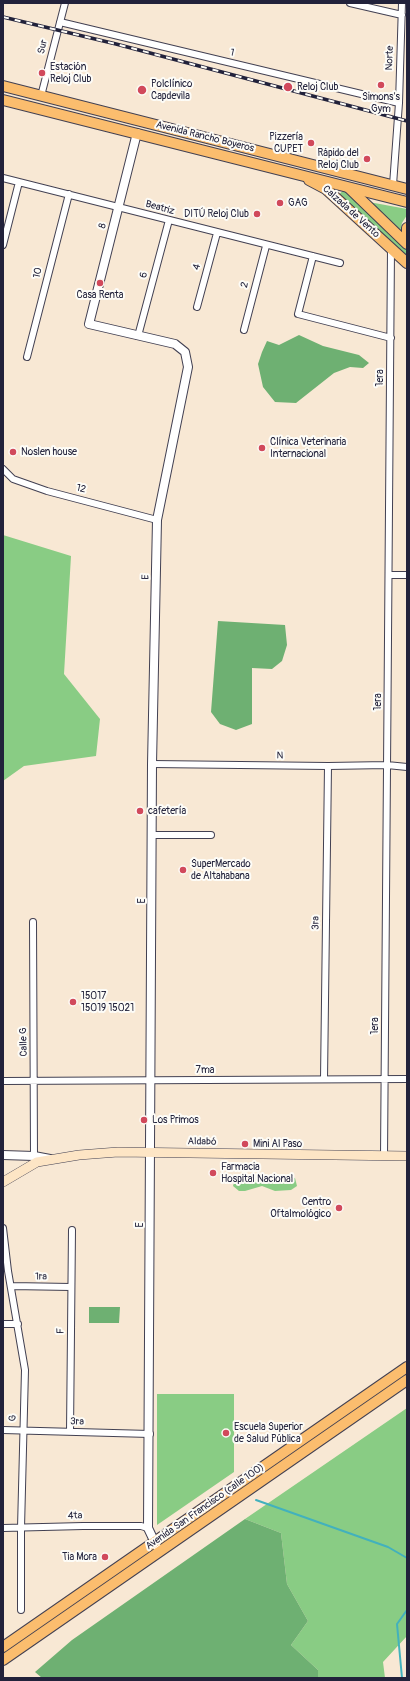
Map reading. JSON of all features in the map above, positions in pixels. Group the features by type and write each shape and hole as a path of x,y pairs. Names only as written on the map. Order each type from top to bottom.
{"main road":[{"name":"Avenida Rancho Boyeros","path":"3,86 407,189"},
{"name":"Avenida Rancho Boyeros","path":"3,100 407,202"},
{"name":"Calzada de Vento","path":"328,169 350,188 407,244"},
{"name":"Calzada de Vento","path":"289,172 312,181 326,189 407,263"},
{"path":"393,185 398,195 407,202"},
{"path":"407,228 407,235"},
{"name":"Aldabó","path":"3,1182 36,1159 51,1159 118,1152 407,1156"},
{"name":"Avenida San Francisco (calle 100)","path":"3,1647 407,1367"},
{"name":"Avenida San Francisco (calle 100)","path":"3,1660 407,1380"}],"street":[{"name":"Sur","path":"41,96 65,3"},
{"path":"350,3 403,9"},
{"name":"Norte","path":"393,185 403,9"},
{"name":"1","path":"60,22 398,103"},
{"path":"400,71 407,73"},
{"name":"8","path":"89,324 137,133"},
{"name":"Beatriz","path":"3,178 266,246 340,263"},
{"path":"3,245 19,182"},
{"name":"10","path":"27,357 68,194"},
{"name":"6","path":"138,336 169,220"},
{"name":"4","path":"197,307 217,233"},
{"name":"2","path":"244,330 266,246"},
{"name":"1era","path":"384,1156 390,574 391,249"},
{"path":"313,256 298,314 391,338"},
{"name":"E","path":"89,324 175,344 185,352 188,367 157,520 152,764 150,1434 148,1528 160,1552"},
{"name":"12","path":"3,469 13,479 47,491 157,520"},
{"path":"390,574 407,574"},
{"name":"N","path":"152,764 328,766 387,765 407,767"},
{"name":"3ra","path":"324,1079 328,766"},
{"path":"152,835 211,835"},
{"name":"Calle G","path":"33,922 36,1159"},
{"name":"7ma","path":"3,1081 407,1079"},
{"path":"3,1156 36,1159"},
{"name":"G","path":"3,1228 25,1370 21,1528 21,1610"},
{"name":"F","path":"70,1432 72,1230"},
{"name":"1ra","path":"11,1286 71,1287"},
{"path":"3,1324 18,1324"},
{"name":"3ra","path":"3,1430 150,1434"},
{"name":"4ta","path":"3,1528 141,1526 148,1528"}],"green space":[{"path":"344,190 407,250 407,259 338,195"},
{"path":"369,202 407,209 407,215 402,223 400,233"},
{"path":"299,335 323,346 359,355 369,363 363,368 350,367 334,373 296,403 275,402 263,387 258,364 262,352 267,341 279,345"},
{"path":"3,535 71,556 64,674 100,719 96,756 24,766 3,781"},
{"path":"218,621 285,625 287,645 282,661 272,669 252,668 252,724 236,730 220,724 211,712"},
{"path":"238,1177 290,1177 295,1178 297,1186 291,1190 275,1191 262,1186 245,1191 239,1191 233,1186 235,1179"},
{"path":"89,1307 120,1307 119,1323 89,1323"},
{"path":"407,1371 407,1375 160,1547 159,1544"},
{"path":"157,1394 234,1394 234,1472 157,1525"},
{"path":"407,1408 407,1636 383,1662 385,1678 318,1678 318,1670 291,1645 308,1621 287,1584 281,1533 245,1519"},
{"path":"245,1519 281,1533 287,1584 308,1621 291,1645 318,1670 318,1678 42,1678 35,1672 72,1640"}],"waterway":[{"path":"256,1500 388,1547 407,1558"},
{"path":"402,1678 397,1624 407,1610"}],"railway":[{"path":"3,17 116,44 407,121"}],"place":[{"name":"Estación Reloj Club","path":"42,73"},
{"name":"Simons's Gym","path":"381,85"},
{"name":"Reloj Club","path":"288,87"},
{"name":"Polclínico Capdevila","path":"142,90"},
{"name":"Pizzería CUPET","path":"311,143"},
{"name":"Rápido del Reloj Club","path":"367,159"},
{"name":"GAG","path":"280,203"},
{"name":"DITÚ Reloj Club","path":"257,214"},
{"name":"Casa Renta","path":"100,283"},
{"name":"Clínica Veterinaria Internacional","path":"262,448"},
{"name":"Noslen house","path":"13,452"},
{"name":"cafetería","path":"140,811"},
{"name":"SuperMercado de Altahabana","path":"183,870"},
{"name":"15017 15019 15021","path":"73,1002"},
{"name":"Los Primos","path":"144,1120"},
{"name":"Mini Al Paso","path":"245,1144"},
{"name":"Farmacia Hospital Nacional","path":"213,1173"},
{"name":"Centro Oftalmológico","path":"339,1208"},
{"name":"Escuela Superior de Salud Pública","path":"226,1433"},
{"name":"Tia Mora","path":"105,1557"}]}
